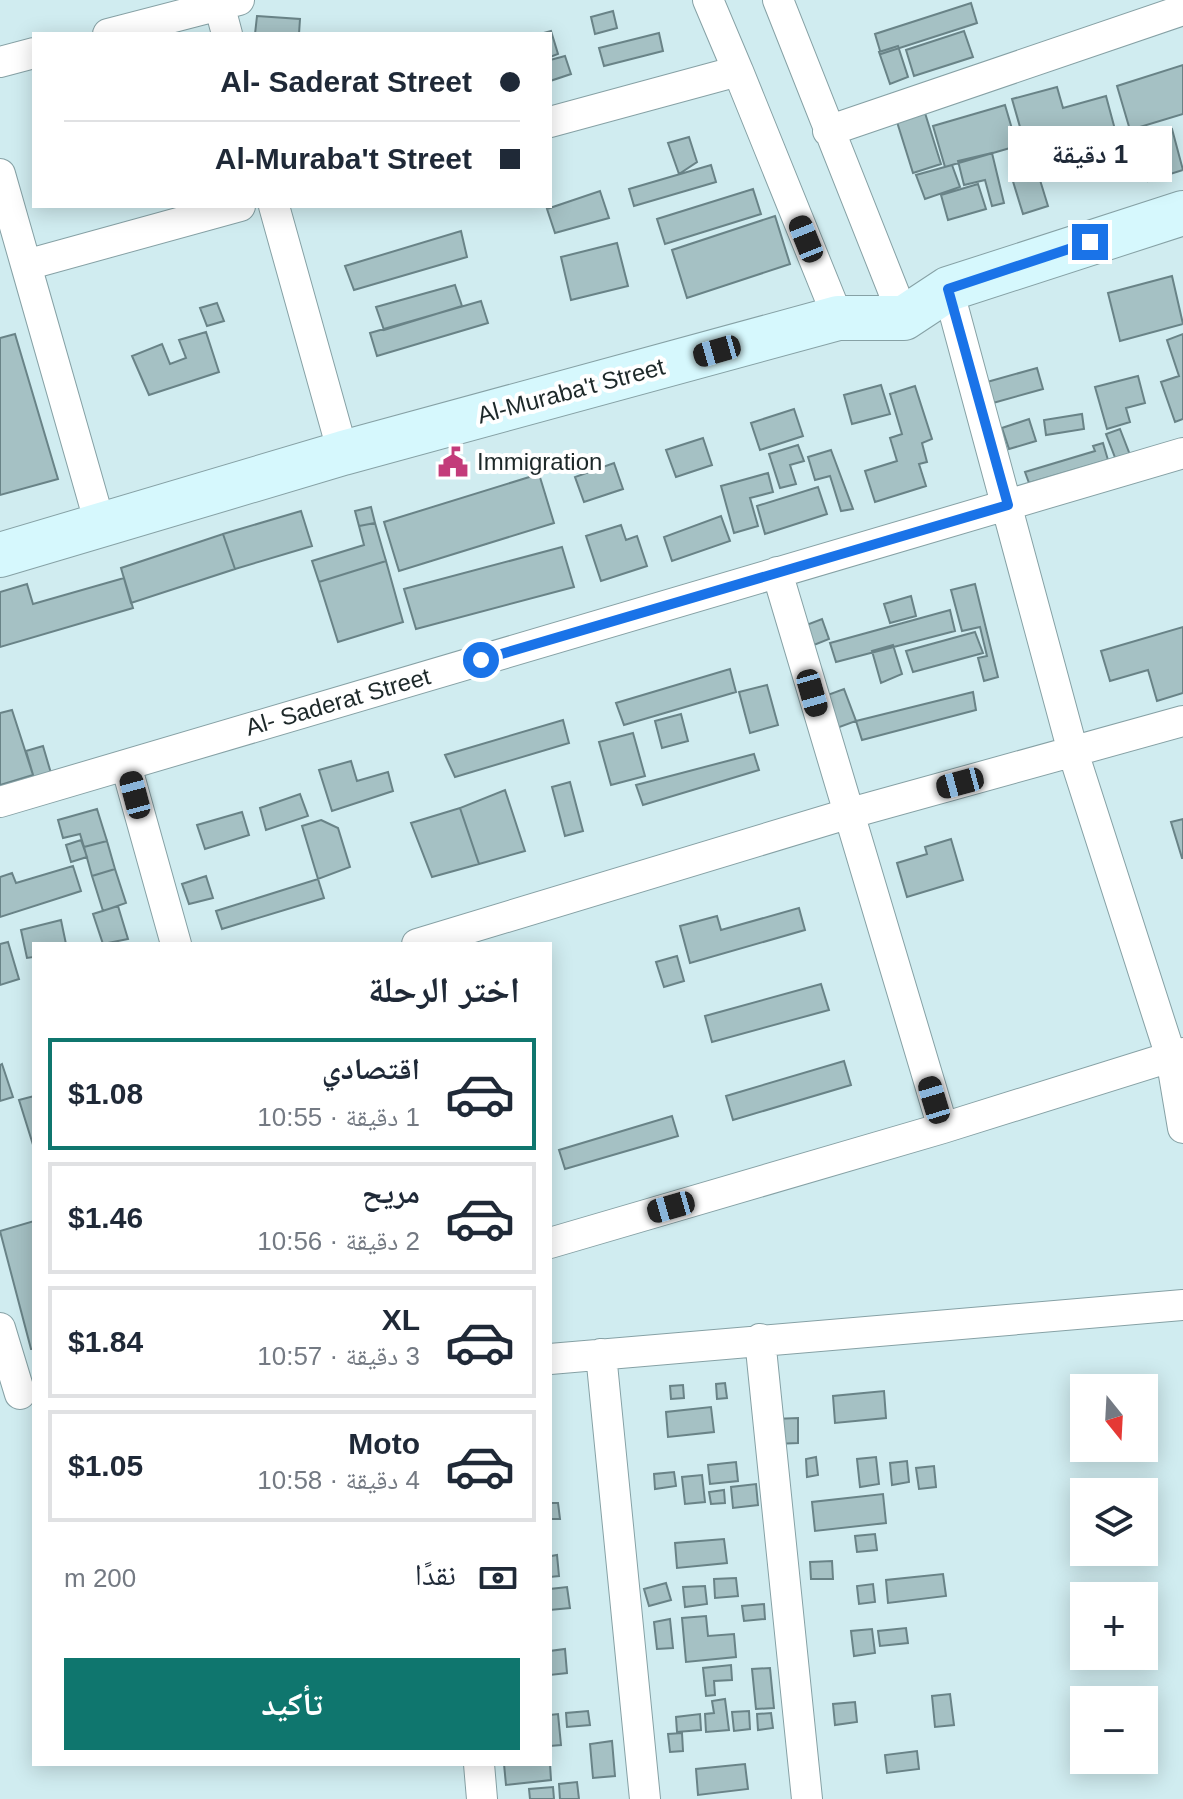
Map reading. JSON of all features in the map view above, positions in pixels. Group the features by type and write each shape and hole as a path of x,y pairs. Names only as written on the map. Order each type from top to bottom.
{"main road":[{"path":"904,318 948,289 1183,213"},
{"name":"Al-Muraba't Street","path":"0,555 343,453 838,318 904,318"}],"street":[{"path":"708,0 838,318"},
{"path":"778,0 904,318"},
{"path":"115,32 225,2 227,32"},
{"path":"828,131 1183,10"},
{"path":"0,62 32,54"},
{"path":"552,121 738,71"},
{"path":"0,174 100,524"},
{"path":"26,265 233,208"},
{"path":"275,208 343,453"},
{"path":"948,289 1073,752 1177,1055 1183,1128"},
{"name":"Al- Saderat Street","path":"0,802 1183,453"},
{"path":"777,572 943,1128"},
{"path":"424,942 847,814 1183,721"},
{"path":"126,765 175,942"},
{"path":"552,1242 943,1128 1177,1055"},
{"path":"552,1359 1183,1305"},
{"path":"0,1328 18,1395"},
{"path":"760,1339 807,1799"},
{"path":"601,1354 645,1799"},
{"path":"479,1766 482,1799"}],"building":[{"path":"971,3 977,23 881,54 875,34"},
{"path":"613,11 617,28 595,34 591,17"},
{"path":"257,16 300,19 299,32 255,32"},
{"path":"964,31 973,57 914,76 906,50"},
{"path":"659,33 663,51 604,66 599,48"},
{"path":"552,34 558,54 552,56"},
{"path":"898,46 908,77 890,84 879,52"},
{"path":"565,56 571,74 552,80 552,59"},
{"path":"1183,65 1183,114 1130,130 1117,86"},
{"path":"1057,87 1063,108 1106,96 1117,137 1030,162 1012,99"},
{"path":"1005,105 1017,146 945,167 933,126"},
{"path":"925,113 941,164 913,173 897,122"},
{"path":"1172,129 1183,170 1148,181 1135,140"},
{"path":"689,137 697,162 679,174 668,143"},
{"path":"992,153 1004,203 992,206 985,180 964,185 958,161"},
{"path":"711,165 716,182 634,206 629,189"},
{"path":"952,165 960,187 925,199 916,175"},
{"path":"1036,167 1048,206 1023,214 1011,175"},
{"path":"978,184 986,209 948,220 941,195"},
{"path":"753,189 761,214 665,244 657,219"},
{"path":"600,191 609,218 555,233 547,209"},
{"path":"775,216 790,264 687,298 672,250"},
{"path":"461,231 467,257 354,290 345,266"},
{"path":"617,243 628,286 571,300 561,257"},
{"path":"1172,276 1183,324 1120,341 1108,293"},
{"path":"455,285 462,306 384,330 376,307"},
{"path":"481,301 488,323 377,356 370,333"},
{"path":"217,303 224,321 207,326 200,308"},
{"path":"206,332 219,372 149,395 132,356 162,344 170,364 186,358 179,340"},
{"path":"15,334 58,479 0,495 0,338"},
{"path":"1183,334 1183,419 1175,422 1161,382 1179,376 1167,340"},
{"path":"1037,368 1043,389 993,403 987,382"},
{"path":"1138,376 1145,403 1126,408 1130,422 1107,429 1095,387"},
{"path":"881,385 890,414 852,424 844,395"},
{"path":"915,386 932,439 922,443 927,462 919,464 926,486 875,502 865,471 897,461 890,438 902,434 890,394"},
{"path":"794,409 803,436 760,450 751,423"},
{"path":"1082,414 1084,429 1046,435 1044,420"},
{"path":"1029,419 1036,441 1009,449 1002,428"},
{"path":"1120,429 1130,455 1116,460 1106,434"},
{"path":"703,438 712,465 676,477 666,450"},
{"path":"1103,443 1108,460 1029,483 1025,472 1095,451 1093,446"},
{"path":"798,445 804,461 790,465 796,484 780,488 769,454"},
{"path":"831,450 853,509 841,511 830,476 815,480 808,457"},
{"path":"614,463 623,489 584,502 575,477"},
{"path":"768,473 773,492 750,498 758,526 734,533 721,486"},
{"path":"539,474 554,523 399,571 384,522"},
{"path":"818,487 827,514 765,534 757,506"},
{"path":"371,507 375,523 359,526 355,511"},
{"path":"301,511 312,546 235,569 223,534"},
{"path":"721,516 730,541 672,561 664,537"},
{"path":"375,523 386,561 319,582 312,561 364,545 359,526"},
{"path":"621,525 626,540 637,536 647,566 601,581 586,536"},
{"path":"223,534 235,569 131,603 121,568"},
{"path":"562,547 574,587 416,629 404,589"},
{"path":"386,561 403,622 338,642 319,582"},
{"path":"124,578 133,608 0,647 0,592 27,584 33,604"},
{"path":"975,584 998,677 984,681 978,658 987,656 980,627 962,631 951,590"},
{"path":"911,596 916,616 890,623 884,604"},
{"path":"950,610 955,631 836,662 830,643"},
{"path":"822,619 829,639 809,647 801,627"},
{"path":"1183,627 1183,693 1157,701 1148,670 1110,681 1101,651"},
{"path":"975,632 983,653 913,672 906,651"},
{"path":"893,645 902,674 881,683 872,651"},
{"path":"730,669 736,692 624,725 616,703"},
{"path":"767,685 778,725 750,733 739,692"},
{"path":"844,689 856,721 834,729 822,697"},
{"path":"973,692 976,710 862,740 856,721"},
{"path":"12,710 33,775 0,785 0,713"},
{"path":"681,714 688,741 662,748 655,721"},
{"path":"563,720 569,743 455,777 445,755"},
{"path":"633,733 645,776 611,785 599,742"},
{"path":"43,746 53,780 36,785 26,751"},
{"path":"754,754 759,770 643,805 636,785"},
{"path":"351,761 357,781 388,772 393,791 332,811 319,770"},
{"path":"570,782 583,831 565,836 552,787"},
{"path":"505,790 525,851 479,864 460,808"},
{"path":"300,794 308,816 266,830 260,808"},
{"path":"460,808 479,864 432,877 411,823"},
{"path":"97,809 107,841 84,847 80,834 63,838 58,820"},
{"path":"242,812 249,835 205,849 197,825"},
{"path":"1183,819 1183,858 1182,858 1171,822"},
{"path":"321,820 338,828 350,867 318,879 302,826"},
{"path":"951,839 963,880 907,897 897,863 927,854 925,847"},
{"path":"81,840 87,857 71,862 66,845"},
{"path":"107,841 115,869 92,876 84,847"},
{"path":"73,866 81,891 0,917 0,877 12,873 16,883"},
{"path":"115,869 126,903 103,911 92,876"},
{"path":"206,876 213,898 189,904 182,884"},
{"path":"318,879 324,898 222,929 216,911"},
{"path":"118,906 128,939 102,942 93,914"},
{"path":"799,908 805,930 690,963 680,926 717,916 721,930"},
{"path":"61,920 66,942 32,942 32,957 27,958 21,930"},
{"path":"8,942 19,979 0,985 0,944"},
{"path":"677,956 684,981 664,987 656,962"},
{"path":"821,984 829,1010 712,1042 705,1016"},
{"path":"844,1061 851,1085 733,1120 726,1096"},
{"path":"0,1065 13,1097 0,1101"},
{"path":"32,1097 32,1142 19,1100"},
{"path":"672,1116 678,1136 565,1169 559,1150"},
{"path":"32,1222 32,1349 31,1349 0,1231"},
{"path":"725,1383 727,1398 717,1399 716,1384"},
{"path":"683,1385 684,1398 671,1399 670,1386"},
{"path":"884,1391 886,1418 835,1423 833,1396"},
{"path":"711,1407 714,1432 668,1437 666,1412"},
{"path":"798,1418 798,1443 775,1444 774,1419"},
{"path":"816,1457 818,1475 807,1477 806,1459"},
{"path":"876,1457 879,1484 860,1487 857,1459"},
{"path":"907,1461 909,1482 892,1485 890,1463"},
{"path":"736,1462 738,1481 710,1484 708,1465"},
{"path":"934,1466 936,1487 919,1489 916,1468"},
{"path":"674,1472 676,1486 655,1489 654,1474"},
{"path":"702,1475 705,1502 685,1504 682,1477"},
{"path":"756,1484 758,1505 733,1508 731,1487"},
{"path":"724,1490 725,1503 711,1504 709,1492"},
{"path":"883,1494 886,1523 815,1531 812,1502"},
{"path":"552,1503 558,1503 560,1519 552,1519"},
{"path":"875,1534 877,1550 857,1552 855,1536"},
{"path":"724,1539 727,1563 677,1568 675,1543"},
{"path":"557,1555 559,1576 552,1577 552,1556"},
{"path":"832,1561 833,1579 811,1579 810,1562"},
{"path":"943,1574 946,1596 888,1603 886,1580"},
{"path":"736,1578 738,1596 715,1598 714,1579"},
{"path":"666,1583 671,1600 649,1606 644,1589"},
{"path":"873,1584 875,1602 859,1604 857,1586"},
{"path":"705,1586 707,1604 685,1607 683,1587"},
{"path":"567,1587 570,1608 552,1610 552,1589"},
{"path":"764,1604 765,1619 744,1621 742,1606"},
{"path":"706,1616 708,1636 734,1634 736,1657 686,1662 682,1618"},
{"path":"670,1619 673,1648 657,1649 654,1622"},
{"path":"906,1628 908,1643 880,1646 878,1631"},
{"path":"872,1629 875,1653 854,1656 851,1631"},
{"path":"565,1649 567,1673 552,1675 552,1651"},
{"path":"731,1665 732,1680 714,1681 715,1695 706,1696 703,1668"},
{"path":"770,1668 774,1708 756,1709 752,1669"},
{"path":"950,1694 954,1725 935,1727 932,1696"},
{"path":"725,1699 729,1730 706,1732 705,1714 714,1713 712,1701"},
{"path":"855,1702 857,1722 835,1725 833,1704"},
{"path":"588,1711 590,1725 567,1727 566,1713"},
{"path":"749,1711 750,1729 734,1731 732,1712"},
{"path":"771,1713 773,1728 758,1730 757,1714"},
{"path":"558,1714 561,1745 552,1746 552,1715"},
{"path":"700,1714 701,1730 677,1732 676,1717"},
{"path":"682,1733 683,1751 670,1752 668,1734"},
{"path":"612,1741 615,1776 593,1778 590,1744"},
{"path":"917,1751 919,1769 887,1773 885,1755"},
{"path":"745,1764 748,1789 698,1795 696,1769"},
{"path":"504,1766 550,1766 551,1780 506,1785"},
{"path":"577,1782 579,1799 560,1799 559,1784"},
{"path":"553,1787 554,1799 530,1799 529,1789"}],"place":[{"name":"Immigration","path":"453,462"}],"route":[{"path":"481,660 1008,505 948,289 1090,242"}]}
